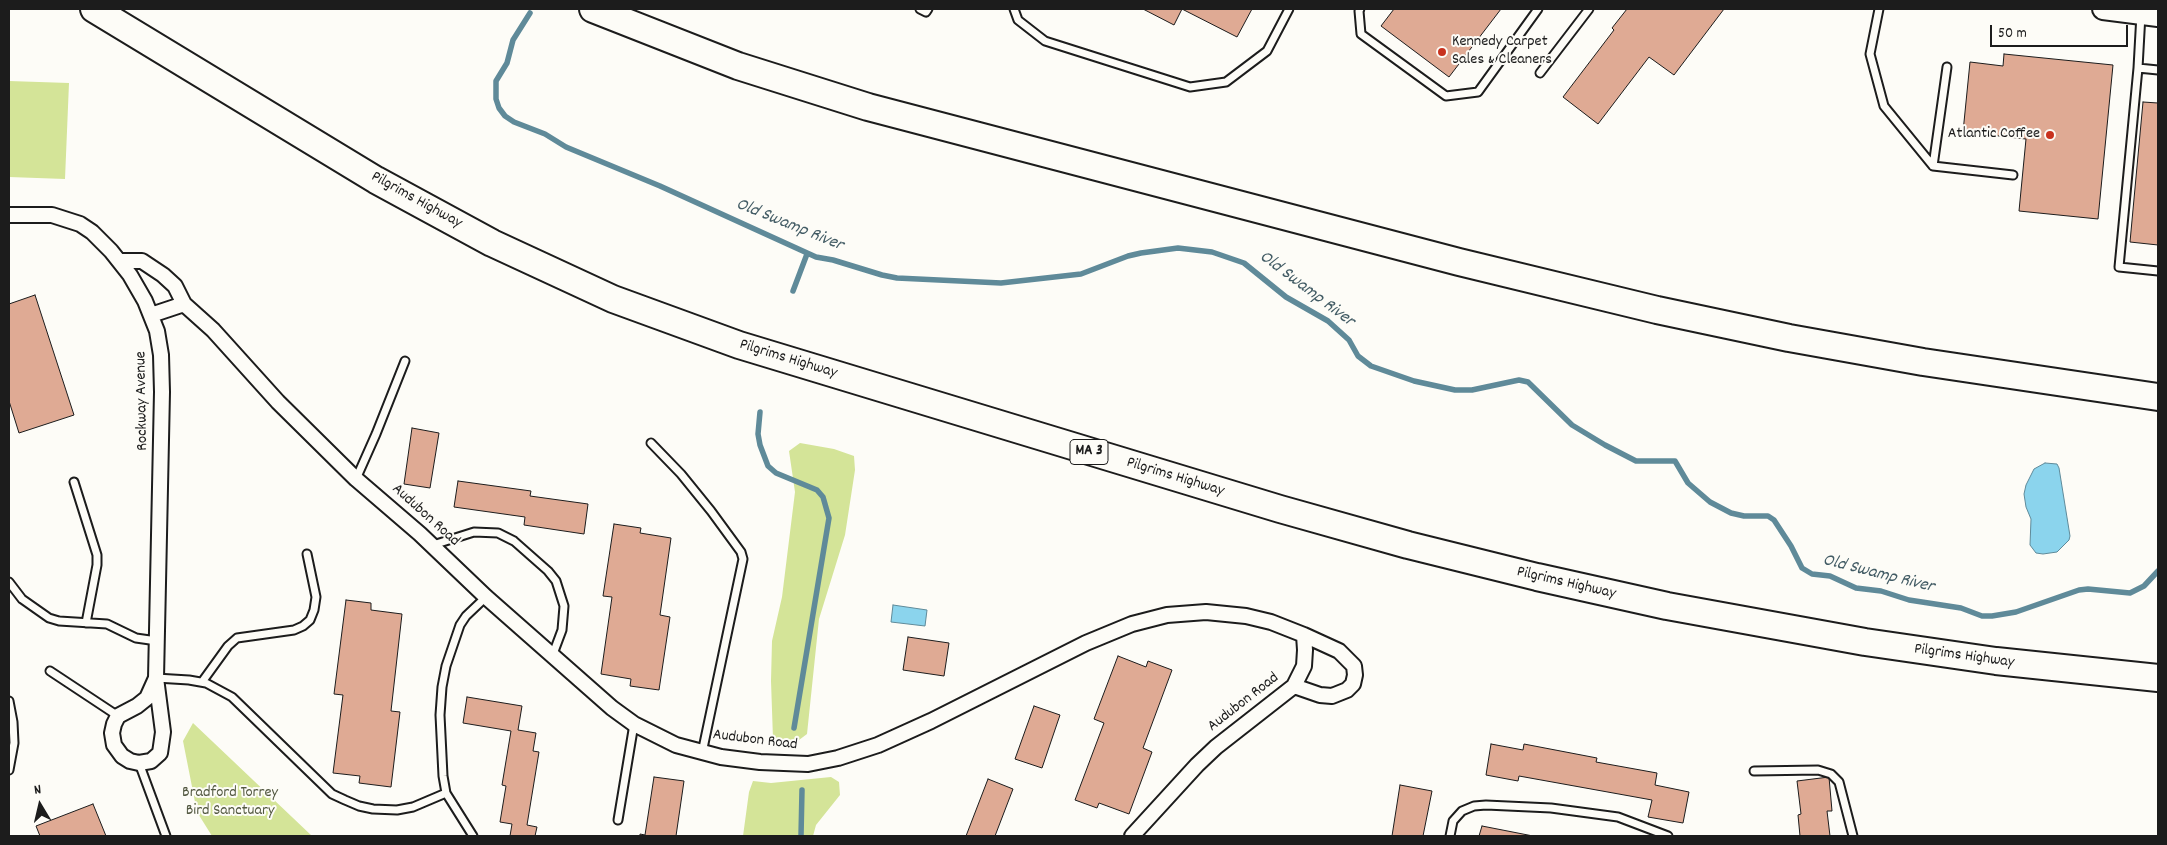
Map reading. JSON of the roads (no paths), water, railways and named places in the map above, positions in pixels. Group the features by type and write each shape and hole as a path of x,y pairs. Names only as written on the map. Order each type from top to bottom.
{"highway":[{"name":"Pilgrims Highway","path":"94,9 376,180 492,243 613,299 772,356 1280,510 1408,545 1537,577 1724,617 1874,644 2006,662 2158,678"},
{"path":"593,9 738,66 859,104 1487,269 1657,310 1856,351 2158,396"}],"street":[{"path":"2114,10 2150,15"},
{"name":"Rockway Avenue","path":"9,215 52,215 66,218 92,232 119,261 138,288 151,315 160,343 162,392 156,678 163,732 160,753 151,761 139,763"},
{"name":"Audubon Road","path":"119,261 142,261 175,286 184,304 213,330 278,402 356,479 433,545 486,598 553,654 612,708 634,724 662,739 702,752 738,760 779,764 808,764 838,758 878,744 922,725 1086,643 1132,624 1167,614 1206,612 1246,616 1271,622 1304,635 1306,650 1304,666 1294,686 1210,753 1132,836"},
{"path":"151,315 184,304"},
{"path":"1294,686 1320,695 1332,696 1347,690 1353,684 1355,675 1354,666 1339,651 1304,635"},
{"name":"Rockway Avenue","path":"118,716 137,706 147,698 156,678"},
{"path":"118,716 112,733 114,745 122,756 130,761 139,763"}],"lane":[{"path":"920,9 926,12 928,9"},
{"path":"1014,9 1018,20 1045,41 1190,87 1226,82 1268,51 1289,9"},
{"path":"1360,9 1361,34 1446,96 1478,92 1538,9"},
{"path":"1540,73 1589,9"},
{"path":"1880,9 1870,54 1884,106 1933,166 2013,175"},
{"path":"2150,15 2138,68 2119,267 2158,271"},
{"path":"1933,166 1947,67"},
{"path":"2138,68 2158,70"},
{"path":"356,479 405,361"},
{"path":"650,443 681,474 712,511 743,559 702,752"},
{"path":"74,482 97,555 97,566 86,623"},
{"path":"433,545 474,532 498,534 514,541 548,571 556,581 564,606 562,630 553,654"},
{"path":"202,682 228,646 237,638 294,630 310,620 316,597 307,554"},
{"path":"9,582 22,599 44,616 59,621 107,624 136,638 157,641"},
{"path":"473,836 446,793 443,776 440,715 446,666 460,626 466,616 486,598"},
{"path":"50,671 118,716"},
{"path":"156,678 202,682 232,697 332,794 359,806 397,810 413,807 446,793"},
{"path":"9,701 14,743 9,770"},
{"path":"618,820 634,724"},
{"path":"139,763 166,836"},
{"path":"1754,771 1818,770 1831,774 1839,782 1853,836"},
{"path":"1450,836 1453,821 1462,811 1474,806 1486,805 1551,808 1618,817 1668,836"}],"water":[{"path":"2045,463 2057,464 2059,468 2070,536 2069,540 2057,552 2043,554 2036,553 2030,545 2031,519 2026,507 2024,494 2034,469"},
{"path":"893,605 927,610 925,626 891,622"}],"waterway":[{"name":"Old Swamp River","path":"530,13 513,40 507,63 496,81 496,99 499,108 505,116 514,122 545,134 566,147 660,186 816,257 897,278 1001,283 1081,274 1141,253 1178,248 1212,252 1244,263 1286,297 1328,321 1349,340 1358,356 1371,366 1414,381 1455,390 1472,390 1519,380 1528,382 1572,425 1605,445 1636,461 1675,461 1688,483 1710,502 1731,513 1744,516 1768,516 1774,520 1791,546 1802,568 1812,574 1830,576 1856,588 1881,591 1909,600 1961,608 1982,616 1992,616 2016,612 2079,590 2088,589 2130,593 2144,586 2158,571"},
{"path":"793,291 807,254"},
{"path":"760,412 758,434 768,466 776,473 817,490 823,497 829,518 794,728"},
{"path":"801,836 802,790"}],"place":[{"name":"Kennedy Carpet Sales & Cleaners","path":"1442,52"},
{"name":"Atlantic Coffee","path":"2050,135"}],"park label":[{"name":"Bradford Torrey Bird Sanctuary","path":"230,803"}]}
